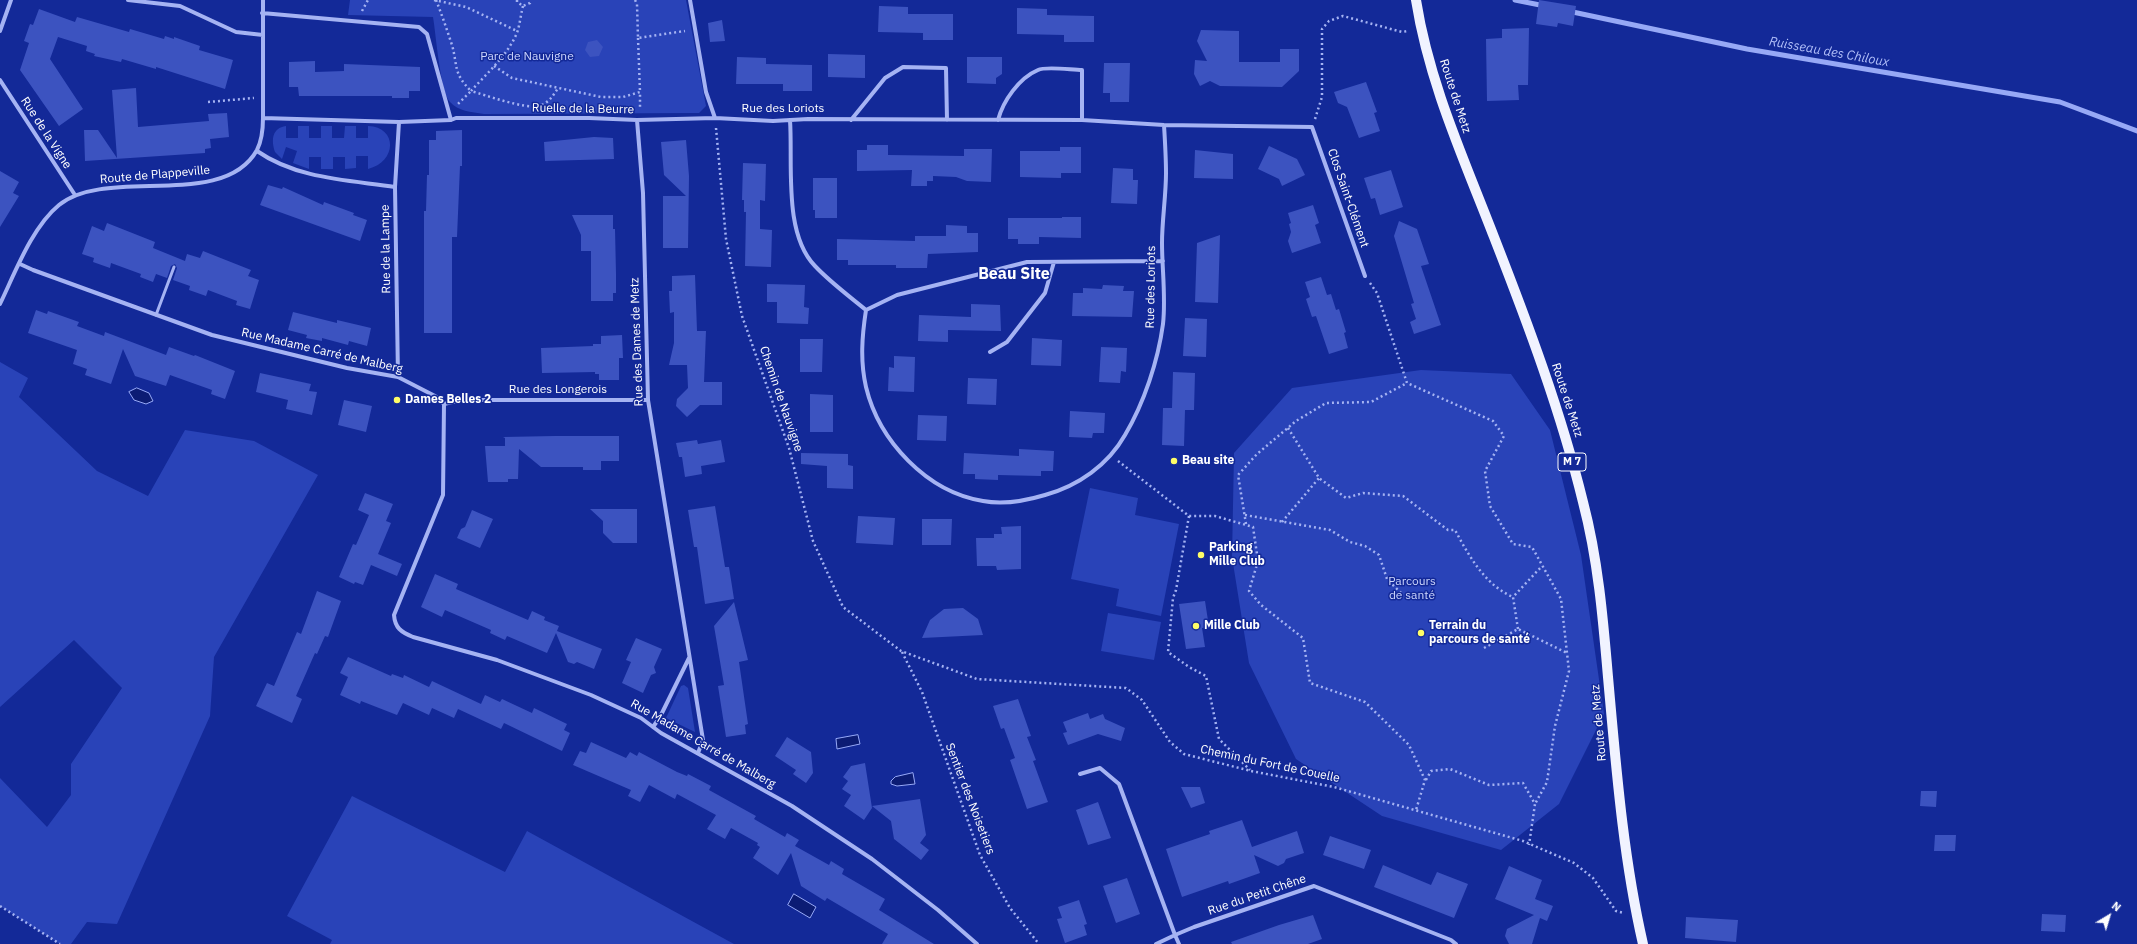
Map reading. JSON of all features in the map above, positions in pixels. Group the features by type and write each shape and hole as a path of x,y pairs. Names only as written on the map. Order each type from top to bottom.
{"main road":[{"name":"Route de Metz","path":"1416,0 1421,29 1439,97 1547,380 1563,429 1584,503 1596,564 1617,770 1636,915 1643,944"}],"street":[{"path":"0,31 11,0"},
{"path":"128,0 180,6 236,32 263,36"},
{"name":"Route de Plappeville","path":"0,304 20,264 47,217 59,205 75,195 96,190 181,185 218,179 235,173 256,151 262,135 263,118 263,0"},
{"path":"690,0 706,92 715,118"},
{"path":"262,13 419,27 427,34 451,120"},
{"path":"851,120 885,78 903,67 946,68 947,120"},
{"path":"998,120 1001,108 1008,98 1023,80 1039,69 1082,70 1082,120"},
{"name":"Rue de la Vigne","path":"0,80 75,195"},
{"name":"Ruelle de la Beurre","path":"263,118 400,122 451,120 456,118 589,118 639,120 715,118"},
{"name":"Rue des Loriots","path":"715,118 790,120 1082,120 1164,125 1312,127"},
{"name":"Rue des Dames de Metz","path":"639,120 643,193 648,400 703,740 698,753"},
{"path":"790,120 793,219 804,253 814,266 866,310 897,296 1027,262 1163,261"},
{"name":"Rue de la Lampe","path":"398,377 396,187 400,122"},
{"name":"Rue des Loriots","path":"866,310 862,337 862,361 866,388 876,413 891,440 908,461 931,481 957,494 983,501 1009,503 1058,492 1091,473 1110,455 1124,436 1133,419 1152,371 1163,323 1163,261 1166,174 1164,125"},
{"name":"Clos Saint-Clément","path":"1312,127 1365,276"},
{"path":"256,151 268,159 312,175 396,187"},
{"path":"990,352 1007,342 1045,292 1054,262"},
{"name":"Rue Madame Carré de Malberg","path":"20,264 212,335 347,368 398,377 435,396 444,404 443,495 394,616 395,625 401,632 412,637 497,660 592,695 641,718 661,733 792,806 872,859 938,910 977,944"},
{"name":"Rue des Longerois","path":"444,404 461,400 648,400"},
{"path":"653,726 660,717 689,657"},
{"path":"1080,774 1100,768 1119,784 1179,944"},
{"name":"Rue du Petit Chêne","path":"1175,936 1194,927 1314,886 1451,940 1456,944"},
{"path":"1156,944 1175,936"}],"lane":[{"path":"156,315 174,267"}],"path":[{"path":"435,0 466,7 517,31"},
{"path":"435,0 453,50 456,70 462,82 471,91 518,104 537,106 550,100 558,88"},
{"path":"517,0 517,2 523,6"},
{"path":"456,118 456,106 494,66 511,44 517,31 523,6 531,0"},
{"path":"635,0 637,4 640,92 639,120"},
{"path":"1312,127 1322,97 1322,29 1329,21 1343,16 1402,32 1421,29"},
{"path":"638,38 696,29"},
{"path":"494,66 512,78 601,97 623,97 640,92"},
{"path":"208,102 263,97"},
{"name":"Chemin de Nauvigne","path":"715,118 726,239 742,316 789,448 813,541 843,608 902,651"},
{"path":"1365,276 1377,293 1407,383 1493,421 1504,436 1485,471 1490,506 1513,544 1532,547 1561,599 1569,671 1555,726 1547,782 1535,804 1529,845"},
{"path":"1246,524 1238,475 1257,454 1288,428 1326,404 1371,402 1407,383"},
{"path":"1288,428 1318,478 1346,498 1363,493 1403,496 1448,530 1455,530 1472,562 1500,591 1513,597"},
{"path":"1110,455 1189,516 1215,516 1253,527 1258,561 1249,591 1261,606 1304,638 1310,683 1365,702 1409,745 1425,780"},
{"path":"1282,522 1318,478"},
{"path":"1245,515 1330,530 1350,542 1365,546 1379,554 1387,578 1400,593"},
{"path":"1189,516 1176,590 1173,598 1168,652 1189,667 1206,676 1219,739 1251,771"},
{"path":"1513,597 1542,566"},
{"path":"1513,597 1518,628"},
{"path":"1518,628 1567,653"},
{"path":"1484,648 1518,628"},
{"name":"Chemin du Fort de Couelle","path":"902,651 977,679 1126,688 1142,700 1170,742 1184,754 1251,771 1334,787 1523,841 1529,845 1574,863 1593,878 1616,911 1636,915"},
{"name":"Sentier des Noisetiers","path":"902,651 922,692 980,855 1010,908 1039,944"},
{"path":"1416,810 1425,780 1431,771 1450,769 1489,785 1523,783 1535,804"},
{"path":"0,906 60,944"}],"green space":[{"name":"Parc de Nauvigne","path":"350,0 686,0 706,106 699,113 484,114 465,111 453,105 447,96 441,75 433,17 348,15"},
{"path":"286,126 286,138 298,138 298,126 309,126 309,138 321,138 321,126 332,126 332,138 344,138 345,126 356,126 356,138 368,138 368,126 378,128 385,132 389,138 389,153 378,165 368,169 368,156 356,156 356,168 345,169 345,157 333,157 333,169 321,169 321,157 309,157 309,169 293,163 297,151 286,147 282,159 275,152 273,139 275,132 281,127"},
{"path":"0,362 28,378 19,397 97,471 148,496 185,430 254,441 318,475 214,657 210,716 117,924 87,922 71,944 60,944 0,906 0,778 47,827 71,795 71,764 122,688 74,640 0,707"},
{"name":"Parcours de santé","path":"1421,370 1511,374 1550,430 1581,555 1604,714 1559,804 1501,850 1382,816 1296,759 1249,663 1232,557 1234,453 1292,388"},
{"path":"1090,488 1138,498 1135,515 1179,524 1161,616 1116,606 1119,589 1071,579"},
{"path":"1108,613 1161,622 1154,660 1101,651"},
{"path":"684,685 688,688 695,732 666,718 681,686"},
{"path":"352,796 505,872 527,831 734,944 330,944 332,940 287,916"}],"shaded area":[{"path":"137,388 149,393 153,401 146,404 134,400 129,392"},
{"path":"858,735 860,744 837,749 836,739"},
{"path":"913,773 915,784 897,786 891,784 891,781 895,777"},
{"path":"794,894 816,907 810,918 788,905"}],"building":[{"path":"1539,0 1576,6 1573,26 1558,23 1557,27 1536,24"},
{"path":"879,6 908,7 908,14 953,14 953,40 923,40 923,33 878,32"},
{"path":"1017,8 1047,9 1047,15 1094,16 1094,42 1064,42 1064,35 1017,34"},
{"path":"39,9 75,22 77,17 129,32 130,29 164,39 165,36 174,39 174,37 200,46 199,50 233,60 225,89 156,67 156,69 122,59 121,62 94,56 95,54 86,51 87,46 58,37 50,59 83,109 59,126 20,70 29,43 24,41 30,24 33,25"},
{"path":"722,20 725,41 710,42 708,23"},
{"path":"1529,28 1528,85 1518,85 1519,100 1487,101 1486,39 1502,38 1502,29"},
{"path":"1201,30 1239,31 1239,62 1280,62 1280,49 1299,49 1299,71 1282,87 1220,86 1210,81 1200,86 1194,74 1195,60 1207,61 1197,41"},
{"path":"597,40 603,47 599,56 590,57 585,50 588,42"},
{"path":"828,54 865,55 865,78 828,77"},
{"path":"737,57 766,58 766,64 812,65 812,91 783,91 783,84 736,84"},
{"path":"967,57 1002,57 1002,74 996,78 996,84 967,83"},
{"path":"315,61 315,72 344,71 344,64 420,67 420,91 409,91 409,98 392,98 392,96 299,96 298,87 289,87 289,62"},
{"path":"1104,63 1130,63 1129,102 1110,102 1110,93 1103,93"},
{"path":"1366,82 1377,112 1374,113 1380,131 1359,138 1347,107 1338,103 1334,92"},
{"path":"136,88 138,127 209,121 208,114 227,113 229,137 210,139 211,148 205,149 205,153 85,161 84,130 98,130 117,158 112,90"},
{"path":"462,130 462,166 460,166 457,237 452,237 452,333 424,333 424,211 426,211 427,175 429,175 429,140 436,140 436,131"},
{"path":"594,137 613,138 614,159 545,161 544,142"},
{"path":"686,140 689,176 688,248 663,248 663,196 686,196 664,175 661,142"},
{"path":"867,145 888,145 888,155 964,156 964,149 992,149 991,182 967,181 956,177 933,176 933,181 927,181 927,186 911,186 912,170 857,171 857,150 867,150"},
{"path":"1269,146 1297,159 1305,175 1282,186 1279,179 1258,169"},
{"path":"1060,147 1081,147 1081,173 1061,173 1061,178 1020,177 1020,151 1060,151"},
{"path":"1195,150 1233,154 1233,179 1194,178"},
{"path":"743,163 766,164 765,201 760,200 760,229 772,230 771,267 745,266 746,212 744,212 744,200 742,200"},
{"path":"1113,168 1133,169 1133,180 1138,180 1137,204 1111,203"},
{"path":"1391,170 1403,207 1380,215 1375,198 1371,199 1364,178"},
{"path":"0,171 19,182 13,193 19,196 0,227"},
{"path":"813,178 837,178 837,218 815,218 815,210 813,210"},
{"path":"268,185 282,189 283,187 323,205 324,202 354,213 353,215 367,220 360,241 260,205"},
{"path":"1313,205 1319,223 1315,225 1321,243 1292,253 1288,241 1291,232 1289,224 1291,223 1288,213"},
{"path":"572,215 613,215 613,229 615,229 616,293 613,293 613,301 591,301 591,251 581,251 581,235"},
{"path":"1081,217 1081,238 1039,237 1039,244 1018,244 1018,239 1008,239 1008,218"},
{"path":"1399,221 1417,229 1429,264 1421,266 1441,325 1414,334 1410,322 1416,319 1411,304 1414,303 1394,236"},
{"path":"107,223 155,242 153,248 185,261 187,254 200,258 203,251 251,270 248,276 259,280 250,309 236,305 237,301 208,290 206,296 189,290 190,286 173,280 177,268 175,264 171,266 167,278 156,274 153,282 140,277 141,274 111,263 110,268 93,262 94,258 82,254 92,226 104,231"},
{"path":"946,225 967,226 967,233 978,233 978,252 928,254 927,268 896,268 896,265 848,265 848,260 837,260 837,239 915,241 915,236 946,236"},
{"path":"1220,235 1218,303 1195,302 1197,243"},
{"path":"695,275 697,331 706,331 704,382 722,382 722,405 700,405 687,417 676,406 677,399 688,388 687,365 669,365 674,343 674,312 670,313 669,291 672,291 672,276"},
{"path":"1321,277 1327,295 1331,294 1336,310 1339,309 1346,332 1344,333 1348,348 1329,354 1316,316 1312,317 1306,299 1310,297 1305,282"},
{"path":"767,284 805,285 804,307 809,308 808,324 777,323 777,302 767,302"},
{"path":"1103,285 1124,286 1123,291 1134,291 1132,317 1072,316 1073,293 1083,293 1083,288 1102,289"},
{"path":"971,304 1000,305 1001,331 948,330 948,342 918,341 919,315 971,317"},
{"path":"36,310 47,314 48,311 79,322 77,326 104,336 105,332 166,355 169,347 194,356 195,355 235,371 225,399 211,394 212,390 170,375 166,386 135,376 123,349 111,384 85,375 87,369 73,364 77,350 28,333"},
{"path":"293,312 337,323 337,320 371,328 367,346 349,341 348,345 322,338 322,341 306,338 307,335 288,330"},
{"path":"1185,318 1207,319 1206,357 1183,356"},
{"path":"622,335 623,358 619,358 619,380 599,380 599,374 595,374 595,372 542,373 541,348 593,346 593,344 601,344 601,336"},
{"path":"1032,338 1062,340 1061,366 1031,365"},
{"path":"800,339 823,339 822,372 800,372"},
{"path":"1101,347 1127,348 1126,372 1121,371 1120,383 1099,382"},
{"path":"894,356 915,357 914,392 888,391 889,367 894,368"},
{"path":"1173,372 1195,373 1194,410 1185,410 1184,446 1162,445 1163,408 1172,408"},
{"path":"260,373 311,384 309,391 317,392 312,415 286,409 288,400 256,392"},
{"path":"968,378 997,379 996,405 967,404"},
{"path":"810,394 833,395 833,432 810,432"},
{"path":"344,400 372,406 366,432 338,425"},
{"path":"1070,411 1105,413 1104,433 1093,433 1092,438 1069,437"},
{"path":"918,415 947,416 946,441 917,440"},
{"path":"619,436 619,461 601,461 601,470 583,470 583,467 541,467 519,449 518,479 508,479 508,482 488,482 485,446 505,446 505,438 503,437"},
{"path":"697,440 698,444 721,440 725,462 701,466 702,474 685,477 682,457 679,457 676,443"},
{"path":"1019,449 1054,451 1053,471 1041,471 1041,476 998,475 998,480 975,479 975,474 963,474 964,453 1019,456"},
{"path":"801,453 848,454 848,465 853,466 853,489 827,488 827,466 801,464"},
{"path":"365,493 393,504 386,521 391,523 378,554 402,564 397,576 371,565 363,585 355,582 354,584 339,577 353,544 356,545 369,515 358,510"},
{"path":"715,506 725,567 729,567 734,599 705,604 697,547 694,547 688,510"},
{"path":"590,509 637,509 637,543 613,543 603,533 603,521"},
{"path":"472,510 493,519 480,548 457,538 461,529 465,527"},
{"path":"858,516 895,518 893,545 856,543"},
{"path":"922,519 952,519 951,545 922,545"},
{"path":"1021,526 1021,569 997,570 996,566 977,566 976,538 994,538 994,534 1002,534 1001,527"},
{"path":"435,574 458,584 456,589 528,620 532,611 545,617 544,620 559,626 557,631 602,649 594,669 577,662 574,664 568,662 556,633 547,653 507,636 505,640 490,633 491,630 445,610 442,617 421,607"},
{"path":"317,591 341,601 328,637 325,636 317,654 315,653 296,696 302,699 292,723 256,706 267,683 274,686 297,632 301,634"},
{"name":"Mille Club","path":"1205,601 1209,627 1202,628 1205,647 1186,649 1179,604"},
{"path":"734,602 748,660 739,662 748,724 745,725 746,734 726,737 718,686 724,685 714,626"},
{"path":"963,608 978,619 983,635 922,638 930,620 944,609"},
{"path":"636,638 662,649 654,667 656,673 651,675 643,693 622,683 631,662 626,660"},
{"path":"348,657 391,676 392,674 403,678 404,675 429,687 432,681 481,704 485,695 500,702 502,699 532,713 534,708 567,724 564,730 570,733 562,751 504,723 501,729 458,709 454,718 432,708 429,715 403,703 397,715 361,701 360,704 340,695 348,677 340,673"},
{"path":"1018,699 1031,736 1027,737 1036,760 1033,761 1048,802 1027,809 1010,760 1015,758 1004,728 1001,729 993,706"},
{"path":"1088,713 1090,719 1103,714 1105,719 1125,728 1121,741 1098,734 1068,745 1063,733 1067,732 1063,722"},
{"path":"787,737 811,752 813,773 806,783 793,774 796,770 775,756"},
{"path":"591,742 626,758 630,752 637,756 639,752 677,772 687,776 688,774 711,786 709,790 756,816 754,819 785,837 787,833 799,840 795,846 829,865 831,861 844,869 842,874 885,899 879,910 934,944 882,944 888,934 827,898 825,901 801,886 791,853 778,875 753,858 760,847 757,845 758,843 731,828 725,839 707,829 716,815 677,794 675,799 649,785 640,802 628,796 631,790 573,765 580,751 586,753"},
{"path":"865,763 872,808 864,820 844,806 851,795 842,789 848,781 843,777 851,766"},
{"path":"1181,787 1200,787 1205,803 1191,808"},
{"path":"1921,791 1937,791 1936,807 1920,806"},
{"path":"920,799 926,835 920,843 929,850 921,860 894,839 891,821 872,806"},
{"path":"1098,802 1111,838 1088,845 1076,810"},
{"path":"1242,820 1252,847 1297,831 1304,853 1286,859 1284,863 1278,866 1254,855 1260,873 1229,884 1228,881 1182,897 1166,849 1210,834 1209,831"},
{"path":"1935,835 1956,835 1955,851 1934,851"},
{"path":"1330,836 1371,850 1364,869 1323,855"},
{"path":"1383,865 1431,885 1437,872 1468,884 1454,918 1374,887"},
{"path":"1509,866 1542,880 1535,899 1553,906 1547,921 1540,918 1532,944 1509,944 1505,936 1507,929 1534,915 1495,899"},
{"path":"1127,878 1140,914 1116,923 1103,886"},
{"path":"1079,900 1087,924 1084,925 1087,935 1065,943 1057,919 1062,918 1058,907"},
{"path":"2042,914 2066,915 2065,932 2041,931"},
{"path":"1313,915 1322,939 1308,944 1232,944 1231,942 1279,925"},
{"path":"1686,917 1738,920 1736,942 1685,938"}],"waterway":[{"name":"Ruisseau des Chiloux","path":"1515,0 1545,6"},
{"name":"Ruisseau des Chiloux","path":"1568,11 1747,49 2060,102 2137,131"}],"place":[{"name":"Dames Belles 2","path":"397,400"},
{"name":"Beau site","path":"1174,461"},
{"name":"Parking Mille Club","path":"1201,555"},
{"name":"Mille Club","path":"1196,626"},
{"name":"Terrain du parcours de santé","path":"1421,633"}],"district":[{"name":"Beau Site","path":"1014,274"}]}
